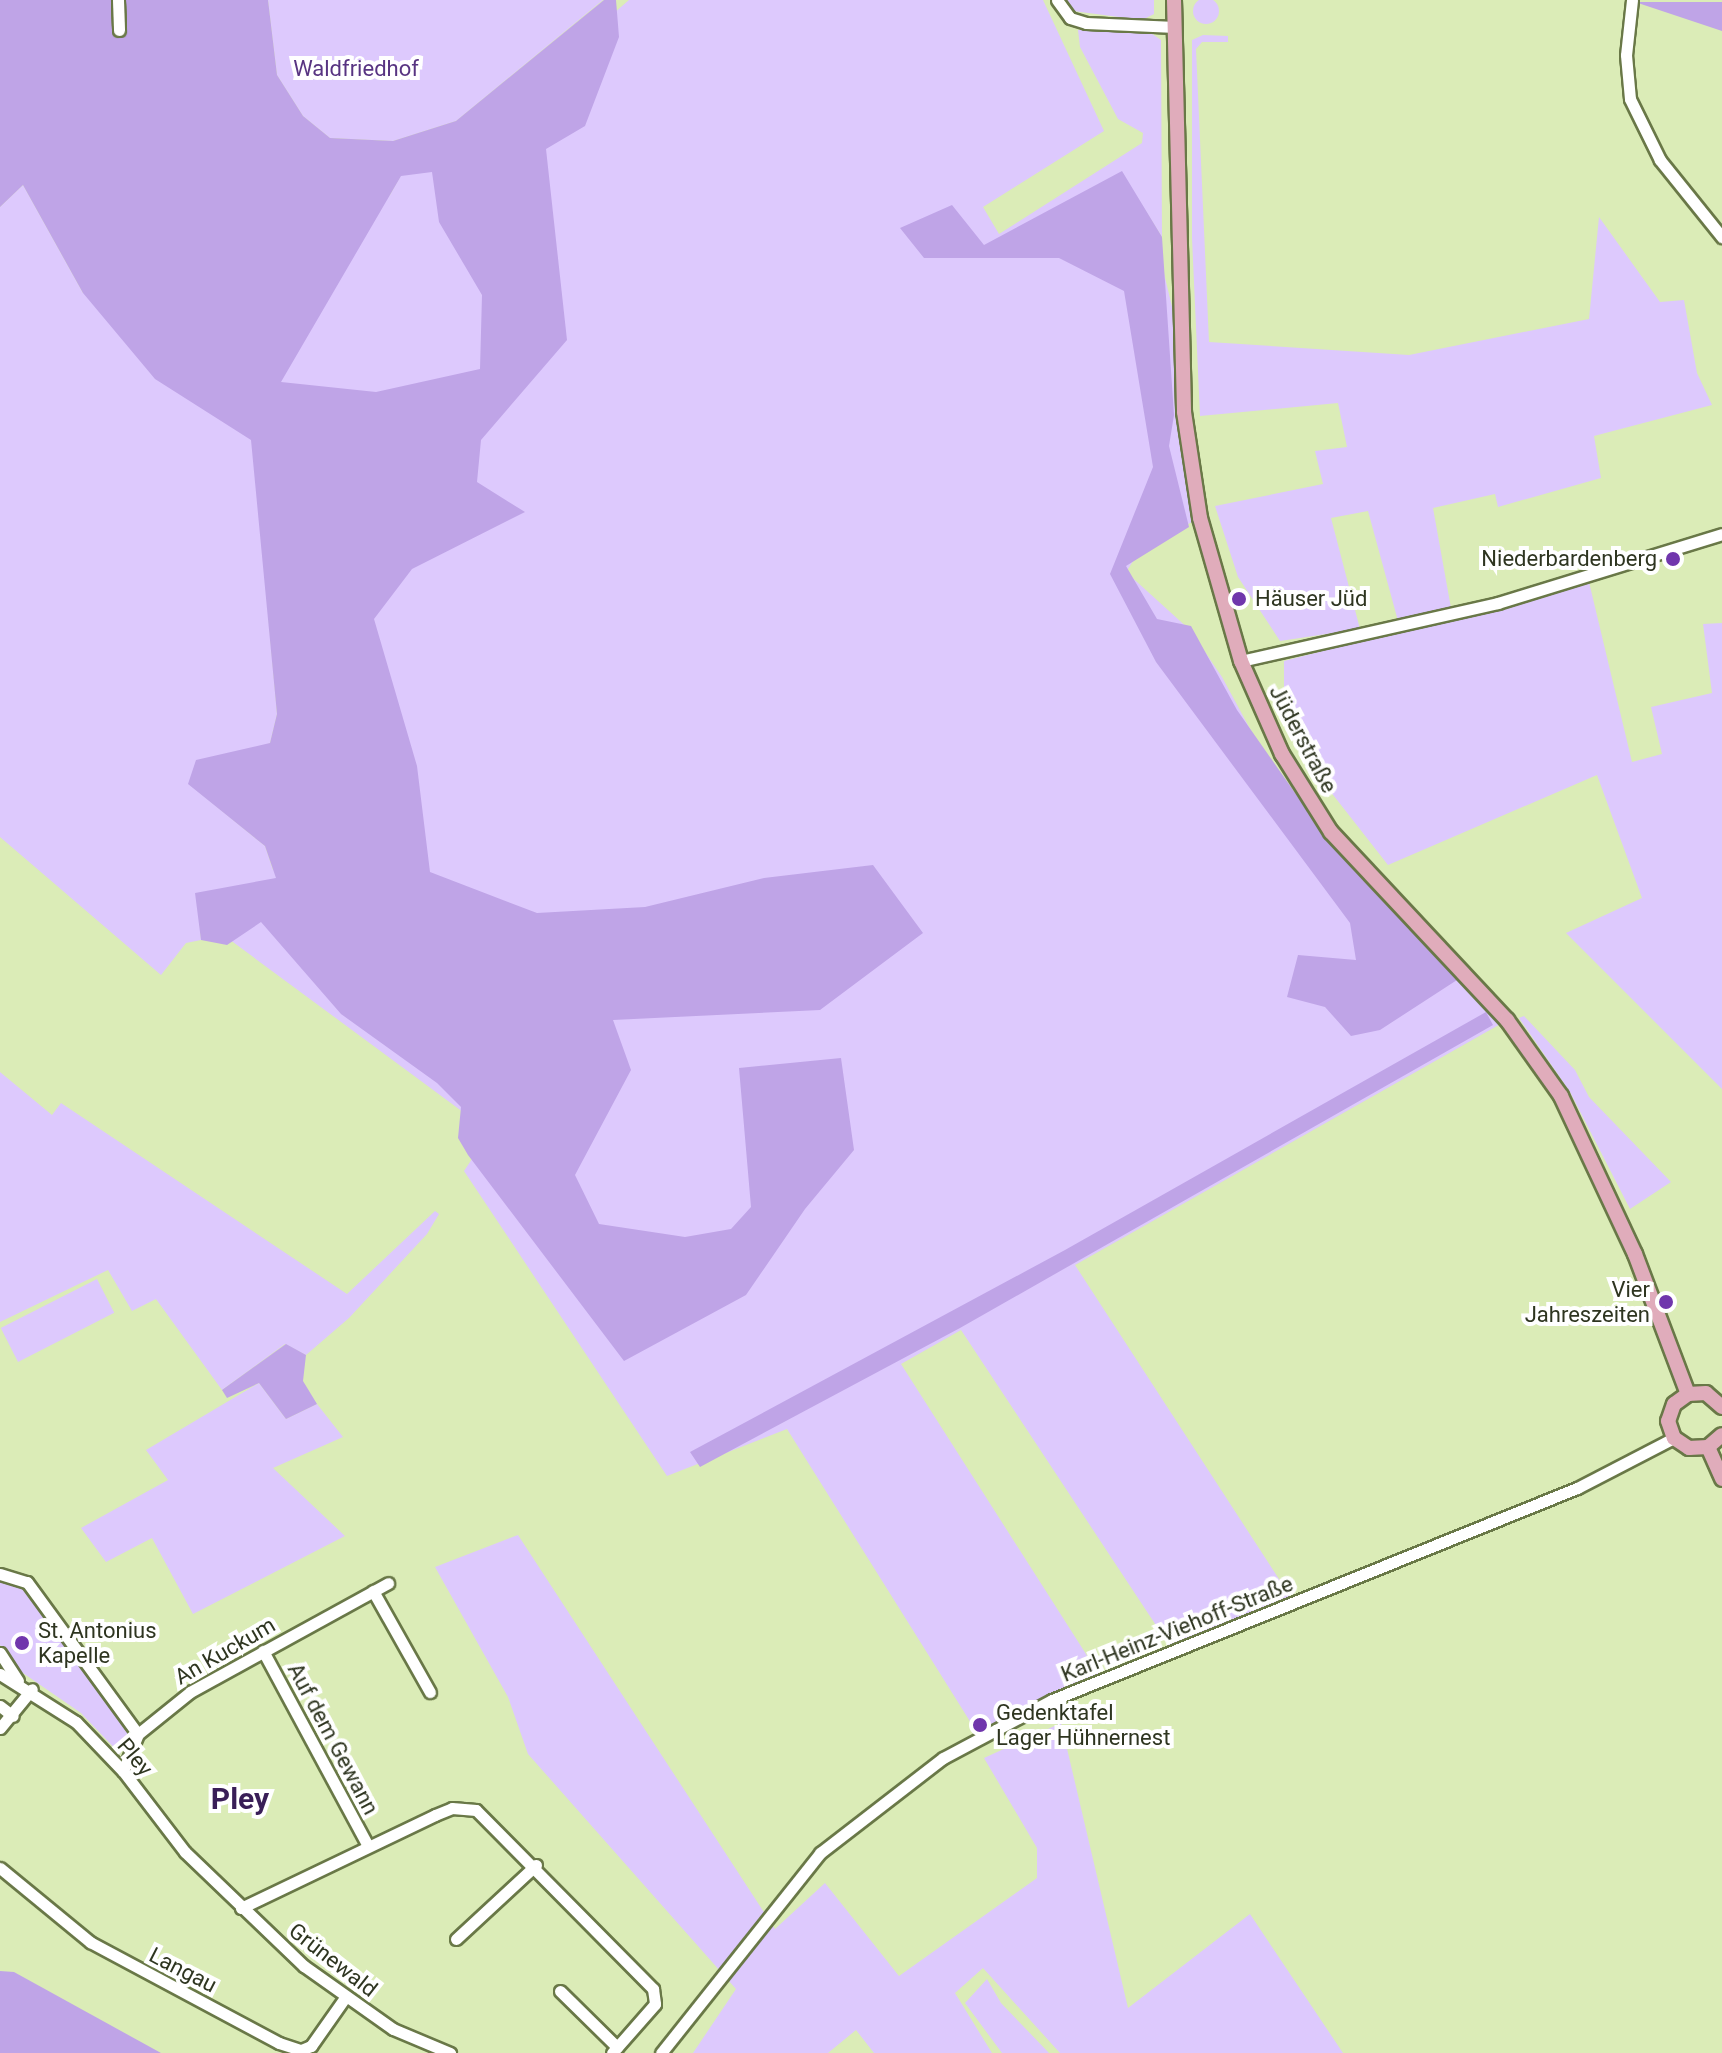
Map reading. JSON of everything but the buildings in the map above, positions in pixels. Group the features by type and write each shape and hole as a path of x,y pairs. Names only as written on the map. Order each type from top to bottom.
{"main road":[{"name":"Jüderstraße","path":"1174,0 1184,412 1200,518 1241,661 1282,754 1331,832 1507,1020 1561,1096 1599,1172 1688,1394"},
{"path":"1722,1407 1706,1393 1688,1394 1670,1412 1674,1438 1689,1448 1708,1447 1722,1435"},
{"path":"1708,1447 1722,1479"}],"street":[{"path":"118,0 119,30"},
{"path":"1057,0 1070,18 1175,27"},
{"path":"1632,0 1626,55 1630,99 1642,130 1722,237"},
{"path":"1241,661 1498,603 1722,534"},
{"name":"Karl-Heinz-Viehoff-Straße","path":"661,2053 820,1853 943,1758 1052,1700 1564,1494 1644,1458 1674,1438"},
{"name":"Pley","path":"0,1574 27,1582 138,1734"},
{"name":"An Kuckum","path":"123,1771 138,1734 190,1692 388,1583"},
{"path":"373,1591 430,1692"},
{"name":"Auf dem Gewann","path":"263,1651 368,1846"},
{"name":"Pley","path":"0,1653 18,1681"},
{"name":"Pley","path":"0,1674 32,1689 76,1722 123,1771 207,1874"},
{"path":"0,1728 13,1716 32,1689"},
{"path":"0,1706 13,1716"},
{"name":"Auf dem Gewann","path":"241,1908 435,1815 465,1808 485,1814 656,1995 653,2008 615,2050"},
{"path":"456,1939 536,1865"},
{"name":"Langau","path":"0,1868 90,1942 279,2043 301,2050 311,2046 344,1999"},
{"name":"Grünewald","path":"207,1874 344,1999 393,2029 450,2053"},
{"path":"560,1991 615,2050"}],"green space":[{"path":"1206,-2 1216,1 1219,11 1216,21 1206,24 1196,21 1193,11 1196,1"},
{"name":"Waldfriedhof","path":"268,0 603,0 456,121 393,141 330,138 303,116 277,75"},
{"path":"629,0 1043,0 1104,131 983,207 999,234 1142,143 1143,133 1118,119 1080,47 1078,30 1148,31 1161,40 1162,237 1132,189 1161,261 1174,315 1192,522 1141,549 1126,572 1190,630 1222,677 1289,801 1441,962 1504,1022 1075,1265 1290,1596 1169,1645 961,1330 901,1364 1100,1676 976,1731 787,1429 667,1476 464,1171 490,1132 199,917 201,940 186,943 161,975 0,837 0,207 23,185 83,293 390,195 401,175 432,171","holes":["268,613 298,854 273,870 265,846 189,784 270,743 277,714"]},
{"path":"1065,0 1154,0 1154,14 1142,20 1073,11"},
{"path":"1203,35 1228,36 1228,42 1202,42 1196,49 1209,342 1409,355 1589,319 1599,217 1660,302 1684,300 1697,373 1712,405 1594,436 1601,478 1498,507 1495,494 1433,508 1451,608 1398,621 1368,511 1331,518 1360,629 1280,641 1238,577 1215,506 1323,484 1315,451 1347,447 1338,403 1200,416 1192,238 1192,40"},
{"path":"1589,582 1632,762 1662,754 1651,707 1712,693 1703,624 1722,623 1722,1089 1566,933 1642,898 1597,775 1388,865 1312,768 1284,703 1284,661"},
{"path":"1524,1016 1575,1070 1589,1097 1671,1182 1630,1209 1570,1092 1519,1018"},
{"path":"0,1072 52,1115 61,1103 347,1294 435,1211 439,1214 427,1234 349,1318 306,1355 285,1344 222,1390 156,1299 132,1311 108,1270 0,1322"},
{"path":"97,1279 114,1313 18,1362 1,1328"},
{"path":"259,1383 286,1419 317,1404 343,1437 273,1468 345,1536 193,1614 152,1538 106,1562 81,1528 168,1480 146,1450"},
{"path":"518,1535 775,1929 825,1883 899,1976 1037,1878 1037,1848 984,1758 1061,1723 1128,2008 1250,1914 1343,2053 1060,2053 983,1968 955,1993 992,2053 874,2053 856,2030 828,2053 693,2053 736,1989 528,1754 508,1697 435,1567"},
{"path":"0,1577 25,1587 130,1729 120,1754 81,1713 20,1671 0,1645"},
{"path":"987,1979 1001,2003 1049,2053 1002,2053 965,2003"}],"shaded area":[{"path":"0,0 268,0 277,75 303,116 330,138 393,141 456,121 604,0 616,0 619,37 585,126 546,149 567,340 481,440 477,482 525,512 412,569 374,619 417,766 430,872 537,913 645,907 764,878 873,865 923,933 820,1010 613,1020 631,1070 575,1175 599,1224 685,1237 731,1229 751,1207 739,1068 841,1058 854,1150 805,1209 746,1295 624,1361 468,1155 458,1138 461,1107 437,1083 341,1014 261,922 227,945 201,940 195,893 276,878 265,846 188,784 196,760 270,743 277,714 251,440 155,379 83,293 23,185 0,207","holes":["432,172 439,222 482,295 480,369 376,392 281,382 401,176"]},
{"path":"1635,2 1722,2 1722,31"},
{"path":"1122,171 1162,237 1174,415 1169,446 1189,527 1126,566 1157,619 1191,626 1237,710 1326,837 1457,980 1380,1030 1351,1036 1325,1007 1287,997 1298,955 1356,960 1350,923 1156,662 1110,574 1153,467 1124,291 1059,258 924,258 900,228 952,205 984,245"},
{"path":"1486,1012 1493,1025 960,1328 700,1467 690,1452 1065,1250"},
{"path":"286,1344 306,1355 303,1381 317,1404 286,1419 259,1383 227,1398 222,1390"},
{"path":"0,1971 14,1972 161,2053 0,2053"}],"place":[{"name":"Niederbardenberg","path":"1673,559"},
{"name":"Häuser Jüd","path":"1239,599"},
{"name":"Vier Jahreszeiten","path":"1666,1302"},
{"name":"St. Antonius Kapelle","path":"22,1643"},
{"name":"Gedenktafel Lager Hühnernest","path":"980,1725"}],"district":[{"name":"Pley","path":"240,1799"}]}
